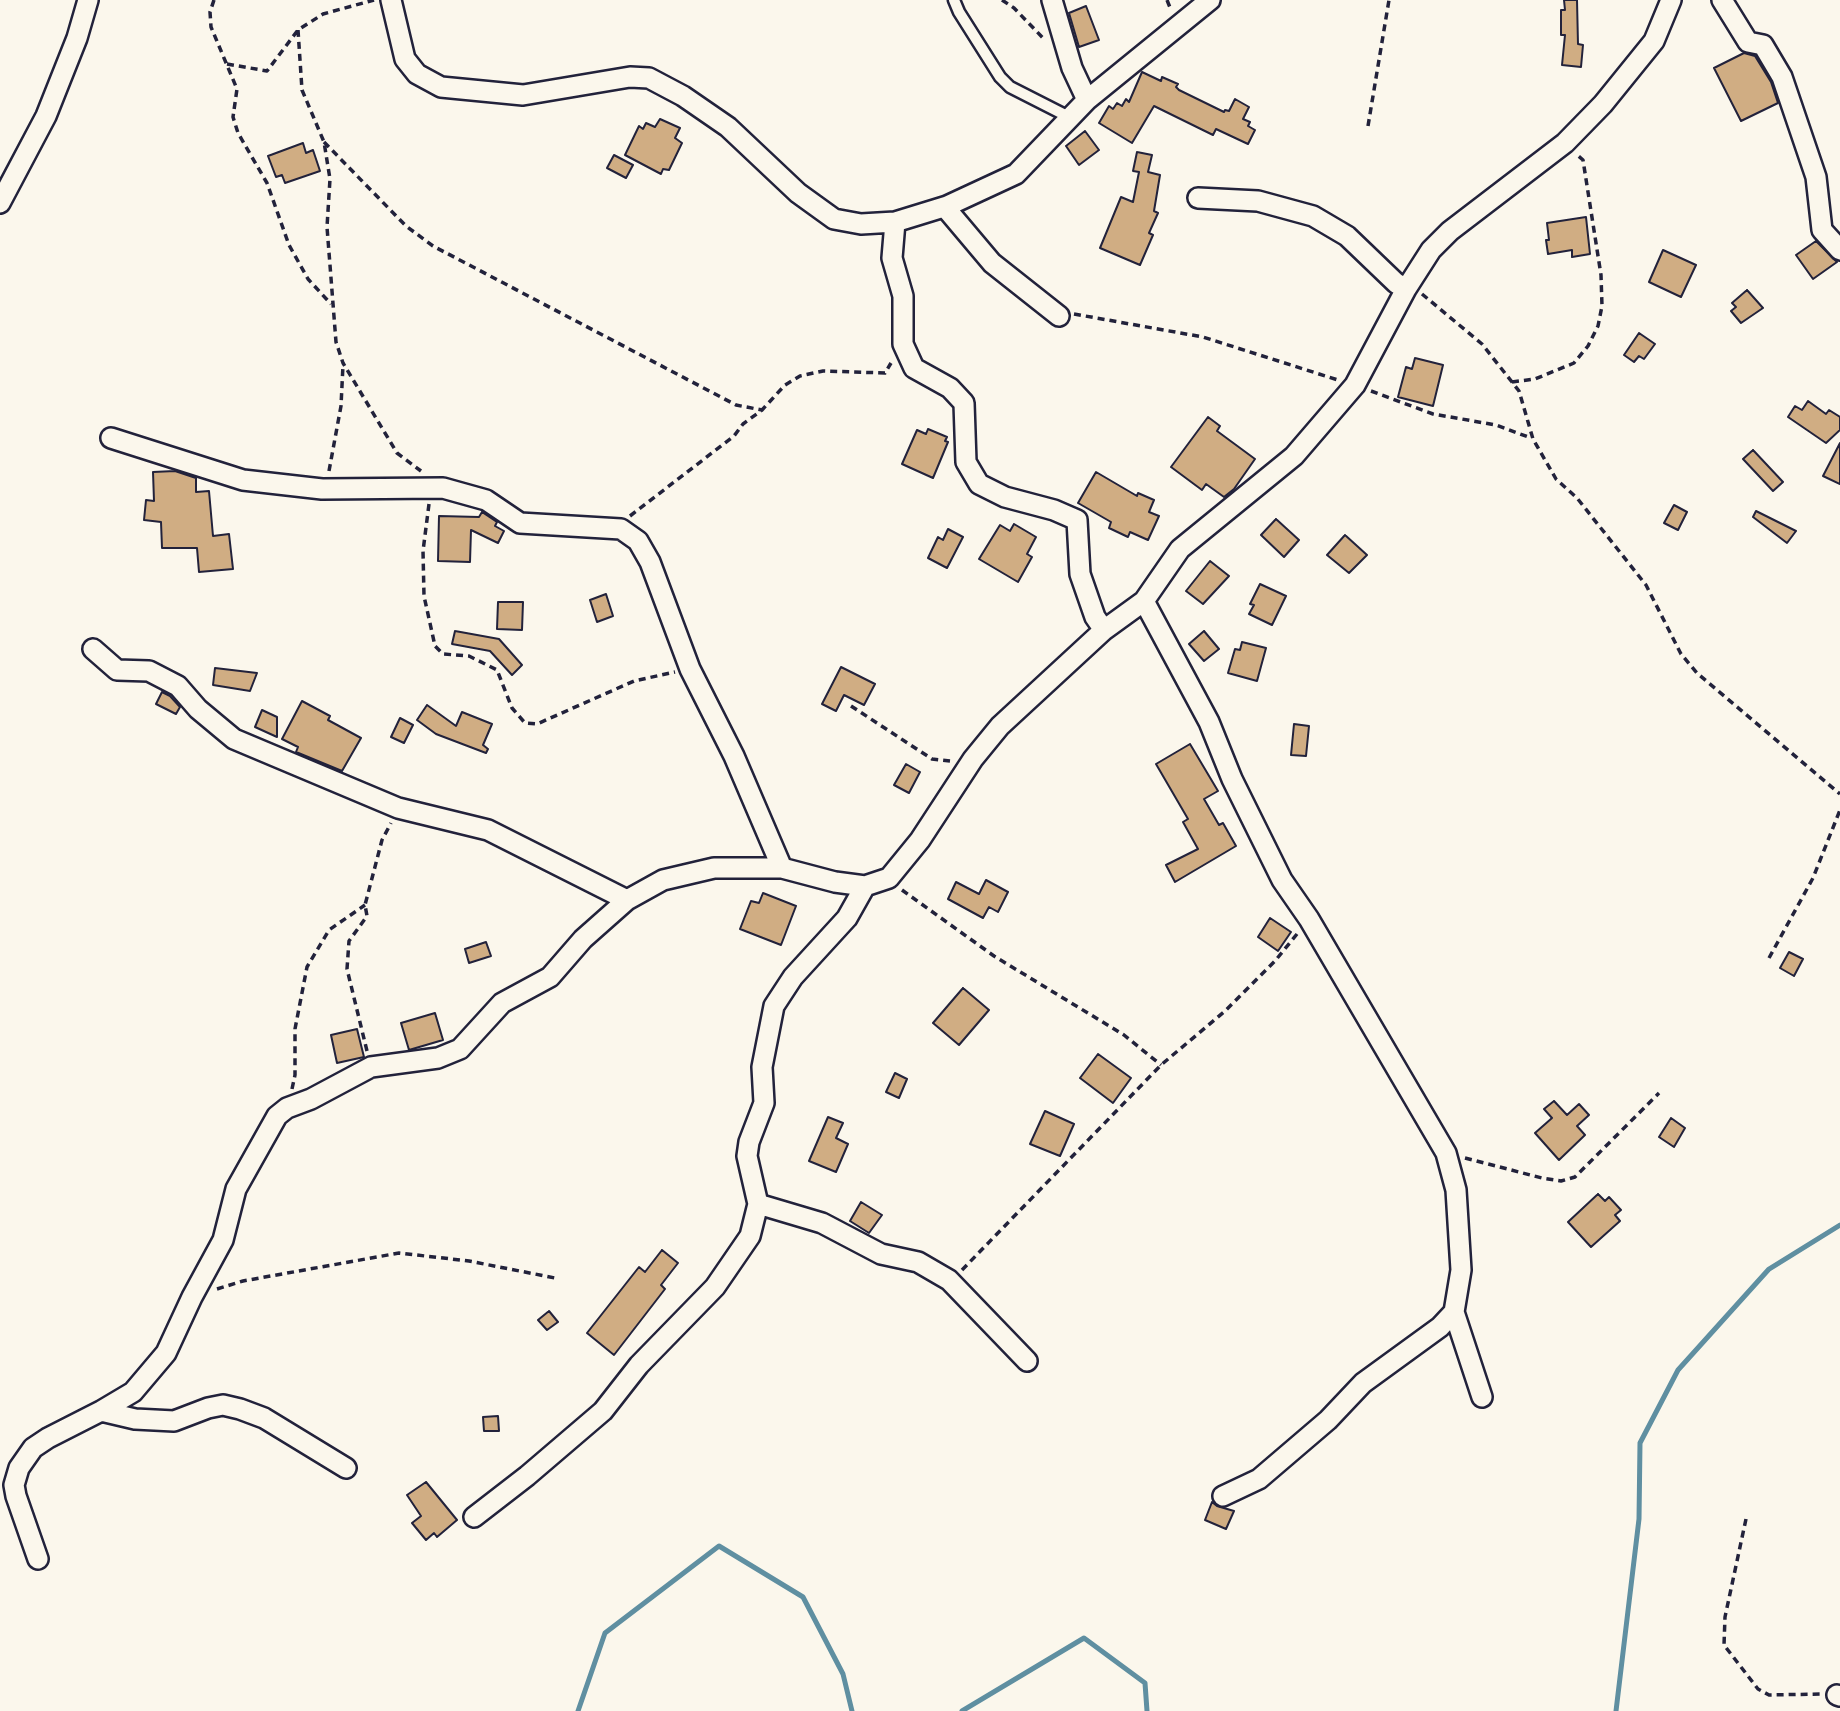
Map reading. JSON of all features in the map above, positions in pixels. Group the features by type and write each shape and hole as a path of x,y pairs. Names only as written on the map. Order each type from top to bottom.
{"street":[{"path":"0,203 46,116 77,38 88,0"},
{"path":"391,0 405,59 417,74 441,87 523,95 630,78 649,78 683,96 728,127 798,193 835,219 861,224 895,222 947,206 1016,174 1087,100 1210,0"},
{"path":"1052,0 1072,68 1087,100"},
{"path":"38,1559 16,1496 14,1485 19,1468 33,1448 48,1438 133,1392 166,1353 223,1240 236,1189 277,1116 287,1108 311,1100 371,1067 438,1058 460,1049 502,1003 550,977 583,939 627,900 663,880 714,868 782,868 835,882 865,886 890,878 920,840 973,759 1000,726 1104,630 1144,601 1180,549 1294,456 1355,385 1407,287 1432,250 1450,231 1565,143 1603,104 1654,41 1671,0"},
{"path":"1722,0 1748,42 1763,45 1782,77 1816,177 1822,230 1840,250"},
{"path":"1198,198 1258,201 1313,216 1347,236 1396,283 1407,287"},
{"path":"947,206 949,212 992,263 1059,316"},
{"path":"895,222 892,258 904,296 903,344 914,368 950,388 964,403 966,462 979,484 1005,497 1055,510 1077,520 1080,574 1095,617 1104,630"},
{"path":"111,438 243,480 322,489 437,488 486,499 520,523 621,529 638,541 650,562 690,669 734,756 782,868"},
{"path":"1144,601 1209,722 1232,779 1282,880 1309,919 1446,1153 1456,1190 1459,1228 1461,1270 1454,1312 1482,1397"},
{"path":"93,649 117,670 149,671 178,686 198,709 234,739 398,808 488,831 627,900"},
{"path":"474,1517 603,1411 639,1365 715,1287 750,1236 758,1204 747,1156 749,1142 764,1103 762,1067 774,1006 793,977 847,918 865,886"},
{"path":"758,1204 822,1223 881,1254 918,1262 949,1280 1027,1361"},
{"path":"1223,1496 1259,1479 1328,1420 1363,1383 1440,1327 1454,1312"},
{"path":"101,1411 135,1419 174,1421 208,1408 223,1405 232,1407 264,1418 346,1468"}],"lane":[{"path":"954,0 958,12 1000,77 1010,86 1071,118"}],"path":[{"path":"214,0 210,12 211,27 237,89 233,117 238,132 267,183 289,245 308,279 332,306"},
{"path":"227,64 267,71 298,30 323,14 374,0"},
{"path":"1002,0 1014,8 1047,42"},
{"path":"1368,126 1389,0"},
{"path":"298,30 302,90 324,142 330,180 327,227 332,306 343,363 397,453 437,488 423,551 424,596 435,646 443,654 468,656 497,670 512,708 525,723 537,724 634,681 690,669"},
{"path":"324,142 406,226 433,246 736,405 762,410"},
{"path":"1513,382 1535,379 1574,363 1588,346 1598,326 1602,306 1601,275 1583,160 1565,143"},
{"path":"1407,287 1434,302 1482,344 1513,382 1519,391 1533,439 1556,479 1577,498 1646,585 1681,654 1697,673 1840,794"},
{"path":"1059,316 1071,313 1203,337 1355,385 1433,414 1496,425 1533,439"},
{"path":"621,529 635,510 734,436 743,424 800,376 822,371 885,373 903,344"},
{"path":"322,489 329,471 341,406 343,363"},
{"path":"851,706 932,759 973,759"},
{"path":"371,1067 347,969 349,941 367,916 365,905 382,841 398,808"},
{"path":"1769,958 1813,878 1840,810"},
{"path":"890,878 913,900 994,956 1124,1035 1161,1065"},
{"path":"287,1108 295,1075 295,1029 307,967 329,930 365,905"},
{"path":"949,1280 967,1266 1161,1065 1234,1003 1275,961 1309,919"},
{"path":"1446,1153 1561,1181 1575,1177 1659,1093"},
{"path":"192,1297 243,1281 399,1253 468,1261 555,1278"},
{"path":"1746,1520 1725,1617 1724,1645 1758,1689 1769,1695 1838,1695"}],"building":[{"path":"1564,0 1577,0 1578,44 1583,45 1581,67 1562,65 1565,35 1561,35 1561,10 1565,10"},
{"path":"1086,6 1099,40 1079,47 1069,13"},
{"path":"1744,53 1755,56 1771,82 1778,103 1741,121 1714,68"},
{"path":"1142,72 1161,81 1162,77 1178,84 1176,87 1179,90 1224,112 1229,111 1235,99 1249,107 1243,119 1250,122 1248,126 1255,130 1248,144 1216,129 1213,135 1154,106 1132,143 1099,123 1109,106 1113,109 1117,103 1122,106 1126,99 1129,102"},
{"path":"660,119 680,128 675,138 682,143 669,170 663,169 661,174 625,155 639,126 643,129 646,123 655,127"},
{"path":"1085,131 1099,150 1079,165 1066,146"},
{"path":"303,143 306,153 313,150 320,171 285,183 282,175 276,177 268,156"},
{"path":"1137,152 1152,155 1148,172 1160,175 1154,211 1158,213 1149,233 1153,235 1140,265 1100,248 1121,197 1133,202 1139,172 1133,171"},
{"path":"614,155 633,165 626,178 607,168"},
{"path":"1586,217 1590,254 1572,257 1572,250 1548,254 1547,223"},
{"path":"1816,241 1837,262 1813,279 1796,255"},
{"path":"1663,250 1696,265 1681,297 1649,282"},
{"path":"1747,290 1763,308 1741,323 1731,311 1736,307 1732,303"},
{"path":"1639,333 1655,344 1644,359 1639,356 1634,362 1624,355"},
{"path":"1415,358 1443,365 1433,406 1398,397 1406,367 1412,369"},
{"path":"1808,401 1826,414 1829,410 1840,417 1840,430 1826,443 1788,417 1795,406 1802,410"},
{"path":"1208,417 1220,426 1217,431 1255,459 1234,489 1224,497 1206,484 1202,490 1171,467"},
{"path":"928,429 947,437 945,441 948,442 933,478 902,464 917,430 926,434"},
{"path":"1840,443 1840,484 1823,476"},
{"path":"1753,450 1783,482 1773,491 1743,459"},
{"path":"175,471 196,478 196,492 209,491 213,536 229,534 233,569 199,572 197,548 162,548 161,522 144,520 146,500 154,501 153,472"},
{"path":"1096,472 1137,496 1138,493 1154,500 1149,512 1159,516 1148,540 1130,532 1128,537 1109,528 1111,522 1078,503"},
{"path":"1674,505 1687,512 1678,530 1664,523"},
{"path":"1756,511 1796,531 1787,543 1753,517"},
{"path":"482,512 497,522 495,526 504,531 498,543 471,530 470,562 438,561 439,516 479,517"},
{"path":"1276,519 1299,540 1284,557 1261,535"},
{"path":"1014,524 1036,537 1027,554 1032,557 1018,582 979,559 1000,525 1010,531"},
{"path":"948,529 963,537 947,568 928,558 938,537 943,540"},
{"path":"1345,535 1367,555 1349,573 1327,555"},
{"path":"1210,561 1229,576 1203,604 1186,591"},
{"path":"1260,584 1286,596 1272,625 1249,614 1254,605 1250,604"},
{"path":"606,594 613,616 597,622 590,600"},
{"path":"498,602 523,602 522,630 497,629"},
{"path":"455,631 499,639 522,665 512,675 490,651 452,644"},
{"path":"1204,631 1219,649 1204,661 1189,644"},
{"path":"1242,642 1266,648 1257,681 1228,673 1235,649 1240,650"},
{"path":"841,667 875,684 864,705 844,695 836,711 822,704"},
{"path":"215,668 257,673 250,691 213,685"},
{"path":"162,692 180,707 176,714 156,704"},
{"path":"302,701 330,716 328,720 361,738 342,771 296,752 298,747 282,739"},
{"path":"427,705 456,726 462,712 492,724 483,745 488,749 486,753 436,734 417,720"},
{"path":"262,710 277,717 277,737 255,727"},
{"path":"400,718 413,725 404,743 391,737"},
{"path":"1294,724 1309,726 1306,756 1291,755"},
{"path":"1190,744 1218,791 1204,799 1219,825 1223,823 1236,846 1175,882 1166,865 1198,849 1183,822 1188,819 1156,764"},
{"path":"906,764 920,772 909,793 894,785"},
{"path":"986,880 1008,892 998,912 989,907 983,918 948,899 956,882 979,894"},
{"path":"763,893 796,906 781,945 740,929 751,901 759,903"},
{"path":"1270,918 1291,932 1278,951 1258,937"},
{"path":"486,942 491,956 469,963 465,949"},
{"path":"1789,952 1803,959 1794,976 1780,968"},
{"path":"963,988 989,1010 959,1045 933,1023"},
{"path":"435,1013 443,1040 409,1050 401,1023"},
{"path":"357,1029 364,1057 337,1063 331,1035"},
{"path":"1098,1054 1131,1078 1113,1103 1080,1078"},
{"path":"895,1073 907,1079 899,1098 886,1092"},
{"path":"1554,1101 1567,1115 1579,1104 1589,1115 1577,1126 1585,1135 1559,1160 1535,1133 1552,1118 1544,1109"},
{"path":"1045,1111 1074,1124 1060,1156 1030,1144"},
{"path":"828,1117 843,1123 836,1138 848,1144 836,1172 809,1161"},
{"path":"1671,1118 1685,1128 1674,1147 1659,1137"},
{"path":"1598,1194 1605,1201 1609,1197 1621,1210 1615,1215 1620,1221 1591,1247 1568,1222"},
{"path":"861,1202 882,1215 869,1233 850,1221"},
{"path":"662,1250 678,1263 661,1285 665,1289 614,1355 587,1333 639,1267 645,1272"},
{"path":"549,1311 558,1322 547,1330 538,1320"},
{"path":"498,1416 499,1431 484,1431 483,1417"},
{"path":"426,1482 457,1520 437,1537 434,1533 426,1540 412,1523 421,1516 407,1495"},
{"path":"1212,1502 1234,1511 1226,1529 1205,1520"}],"waterway":[{"path":"1616,1711 1639,1519 1640,1443 1678,1370 1769,1269 1840,1225"},
{"path":"578,1711 605,1633 719,1546 803,1597 843,1674 852,1711"},
{"path":"962,1711 1084,1638 1145,1683 1147,1711"}]}
